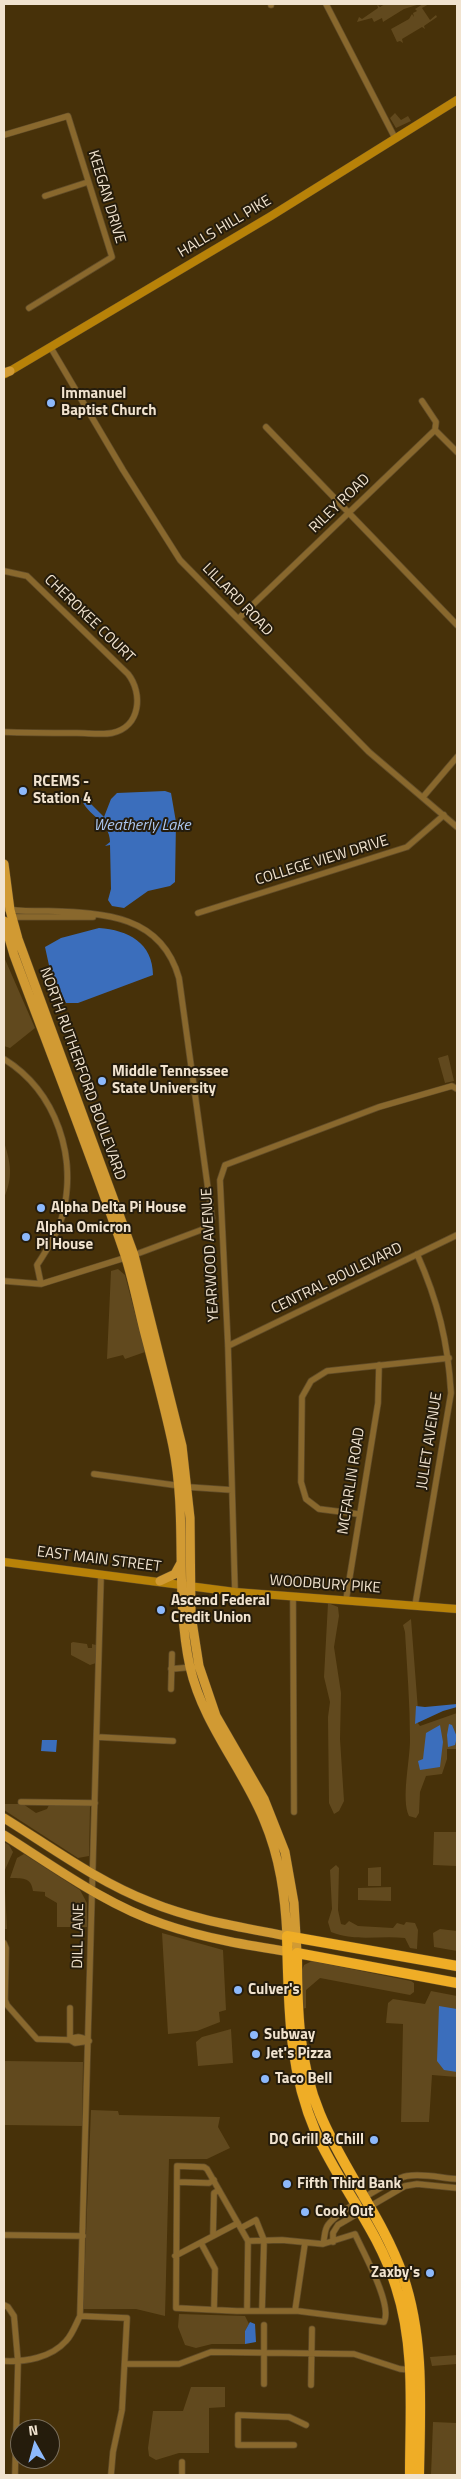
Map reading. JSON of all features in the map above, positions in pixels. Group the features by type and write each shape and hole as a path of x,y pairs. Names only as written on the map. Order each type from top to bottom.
{"highway":[{"path":"415,2370 404,2315 396,2287 379,2245 323,2146 304,2101 291,2046 292,1937 457,1966"},
{"path":"292,1953 457,1983"},
{"path":"292,1953 299,2036 304,2065 320,2115 368,2202 403,2275 415,2325 415,2420 410,2475"},
{"path":"421,1976 423,1960"},
{"path":"415,2420 420,2475"}],"main road":[{"name":"NORTH RUTHERFORD BOULEVARD","path":"4,864 7,915 14,954 130,1256 183,1486 186,1584"},
{"name":"NORTH RUTHERFORD BOULEVARD","path":"183,1486 182,1561 186,1584"},
{"path":"160,1581 174,1574 182,1561"},
{"path":"4,1818 126,1891 175,1911 292,1937 281,1867 272,1841 254,1799 209,1720 198,1694 191,1615 186,1584"},
{"path":"4,1835 93,1891 128,1910 163,1924 200,1935 292,1953"}],"street":[{"path":"326,4 396,138"},
{"name":"HALLS HILL PIKE","path":"6,373 51,348 457,100"},
{"name":"KEEGAN DRIVE","path":"4,135 68,116 112,257 29,308"},
{"path":"45,196 88,182"},
{"name":"LILLARD ROAD","path":"51,348 123,470 180,560 368,752 457,827"},
{"path":"422,401 436,422 435,430 457,452"},
{"path":"266,427 457,625"},
{"name":"RILEY ROAD","path":"238,619 435,430"},
{"name":"CHEROKEE COURT","path":"4,571 27,576 128,674 136,686 139,699 130,722 111,733 4,732"},
{"path":"423,797 457,757"},
{"name":"COLLEGE VIEW DRIVE","path":"198,913 407,848 444,815"},
{"path":"4,1281 41,1284 130,1256 201,1230 210,1225 212,1218 179,978 166,948 152,933 139,925 108,916 73,912 7,915"},
{"path":"4,1059 33,1082 50,1107 61,1134 67,1161 68,1192 61,1219 50,1245 37,1265 41,1284"},
{"name":"YEARWOOD AVENUE","path":"235,1592 228,1346 220,1180 225,1164 379,1107 452,1086 457,1089"},
{"name":"CENTRAL BOULEVARD","path":"228,1346 457,1235"},
{"name":"JULIET AVENUE","path":"415,1606 454,1391 449,1358 434,1292 417,1254"},
{"path":"358,1514 319,1509 306,1499 301,1482 302,1397 310,1381 327,1371 449,1358"},
{"name":"MCFARLIN ROAD","path":"346,1600 358,1514 378,1403 379,1365"},
{"path":"94,1474 183,1486 232,1490"},
{"name":"EAST MAIN STREET","path":"4,1562 186,1584"},
{"name":"DILL LANE","path":"80,2316 101,1575"},
{"name":"WOODBURY PIKE","path":"186,1584 235,1592 457,1609"},
{"path":"293,1597 294,1812"},
{"path":"171,1689 172,1654"},
{"path":"171,1669 195,1666"},
{"path":"97,1737 174,1741"},
{"path":"21,1802 95,1803"},
{"path":"4,1943 6,1948 5,2005 37,2039 70,2040 74,2037 81,2037 89,2041"},
{"path":"70,2008 70,2040"},
{"path":"247,2311 248,2241 214,2180 204,2167 177,2166 176,2308 247,2311 295,2311 381,2323 385,2319 386,2312 379,2288 355,2234 323,2244 264,2240 248,2241"},
{"path":"333,2242 333,2233 338,2225 358,2208 406,2176 420,2175 457,2179"},
{"path":"177,2182 209,2183 214,2180"},
{"path":"368,2202 396,2190 417,2184 457,2188"},
{"path":"213,2236 214,2193 219,2190"},
{"path":"323,2244 326,2228 334,2217 358,2208"},
{"path":"175,2256 213,2236 256,2220 264,2240 262,2311"},
{"path":"4,2235 83,2236"},
{"path":"295,2311 305,2242"},
{"path":"201,2243 215,2268 214,2310"},
{"path":"4,2304 14,2316 18,2362 16,2475"},
{"path":"4,2362 18,2362 46,2355 66,2341 80,2316 127,2318 122,2410 113,2452 111,2475"},
{"path":"264,2325 264,2384"},
{"path":"311,2385 312,2329"},
{"path":"125,2364 179,2364 212,2352 354,2354 400,2369 415,2370"},
{"path":"294,2445 238,2445 238,2415 289,2417 306,2425"},
{"path":"182,2462 182,2475"}],"shaded area":[{"path":"377,4 380,7 385,4 420,4 404,9 383,22 382,18 374,22 372,18 357,22 359,17 362,19 378,8"},
{"path":"423,4 429,4 422,8 430,20 436,15 437,17 424,26 425,29 422,27 402,39 403,43 397,42 391,29 409,19 412,14 414,17 413,13 417,11 415,9"},
{"path":"395,113 401,120 408,116 411,121 396,128 390,118"},
{"path":"4,957 35,1028 10,1048 4,1046"},
{"path":"448,1055 454,1081 445,1083 438,1058"},
{"path":"4,1142 10,1177 4,1198"},
{"path":"118,1269 125,1275 145,1352 125,1359 123,1355 107,1359 111,1271"},
{"path":"328,1603 338,1607 339,1616 334,1647 341,1693 340,1739 344,1801 339,1811 334,1814 329,1803 328,1717 330,1702 324,1677"},
{"path":"411,1619 418,1710 417,1722 420,1726 457,1713 457,1749 447,1749 447,1759 442,1774 426,1776 420,1792 419,1813 416,1818 409,1816 406,1800 410,1726 405,1632 403,1625"},
{"path":"71,1643 87,1644 88,1648 92,1648 92,1644 96,1645 96,1663 90,1665 71,1655"},
{"path":"4,1804 23,1804 36,1813 47,1809 49,1805 90,1806 89,1856 78,1858 4,1810"},
{"path":"434,1832 457,1832 457,1866 433,1865"},
{"path":"4,1842 9,1845 13,1852 4,1872"},
{"path":"24,1854 80,1890 87,1903 87,1927 57,1927 57,1903 45,1896 45,1892 33,1891 30,1883 25,1879 10,1878 17,1858"},
{"path":"336,1865 339,1868 338,1910 341,1924 345,1925 349,1921 358,1926 393,1928 397,1923 404,1925 406,1922 415,1923 418,1930 417,1949 410,1948 405,1938 358,1938 331,1932 328,1922 332,1909 330,1870"},
{"path":"381,1867 381,1886 368,1886 368,1868"},
{"path":"4,1872 7,1929 4,1929"},
{"path":"391,1887 391,1901 358,1900 358,1888"},
{"path":"440,1929 457,1931 457,1951 434,1947 433,1933"},
{"path":"162,1933 223,1950 226,2010 219,2012 220,2022 197,2031 168,2034"},
{"path":"312,1961 411,1981 414,1983 414,1992 410,1995 320,1978 306,1990 306,2008 302,2009 302,1970 304,1965"},
{"path":"431,1991 457,1996 457,2077 432,2075 429,2122 401,2122 403,2024 386,2023 388,2003 393,1999 425,2004"},
{"path":"231,2029 233,2063 198,2066 196,2042 202,2037"},
{"path":"4,2061 83,2062 82,2126 4,2125"},
{"path":"91,2110 118,2111 119,2115 220,2117 218,2127 230,2148 207,2159 169,2159 165,2316 136,2309 83,2309"},
{"path":"179,2314 245,2316 249,2324 245,2331 245,2344 212,2344 196,2348 185,2345 178,2327"},
{"path":"457,2355 457,2364 432,2366 430,2357"},
{"path":"191,2387 225,2387 225,2407 209,2408 209,2453 179,2453 156,2460 149,2456 148,2448 153,2411 183,2411"},
{"path":"433,2422 457,2423 457,2475 431,2475"}],"water":[{"name":"Weatherly Lake","path":"165,791 171,793 176,822 175,882 170,886 148,891 124,908 112,906 108,900 111,889 110,845 105,846 110,842 109,835 102,824 88,810 81,798 87,800 104,817 111,799 117,793"},
{"path":"99,928 120,932 137,940 149,954 153,975 78,1003 66,1003 50,970 45,947 61,938"},
{"path":"457,1704 457,1707 443,1711 415,1724 416,1706"},
{"path":"449,1724 452,1725 457,1737 455,1745 448,1747 447,1735"},
{"path":"440,1725 443,1742 440,1767 420,1770 418,1761 423,1759 426,1733"},
{"path":"42,1740 57,1740 56,1752 41,1751"},
{"path":"439,2006 457,2009 457,2072 444,2070 437,2061"},
{"path":"250,2322 255,2324 256,2342 245,2344 245,2331"}],"place":[{"name":"Immanuel Baptist Church","path":"51,403"},
{"name":"RCEMS - Station 4","path":"23,791"},
{"name":"Middle Tennessee State University","path":"102,1081"},
{"name":"Alpha Delta Pi House","path":"41,1208"},
{"name":"Alpha Omicron Pi House","path":"26,1237"},
{"name":"Ascend Federal Credit Union","path":"161,1610"},
{"name":"Culver's","path":"238,1990"},
{"name":"Subway","path":"254,2035"},
{"name":"Jet's Pizza","path":"256,2054"},
{"name":"Taco Bell","path":"265,2079"},
{"name":"DQ Grill & Chill","path":"374,2140"},
{"name":"Fifth Third Bank","path":"287,2184"},
{"name":"Cook Out","path":"305,2212"},
{"name":"Zaxby's","path":"430,2273"}]}
